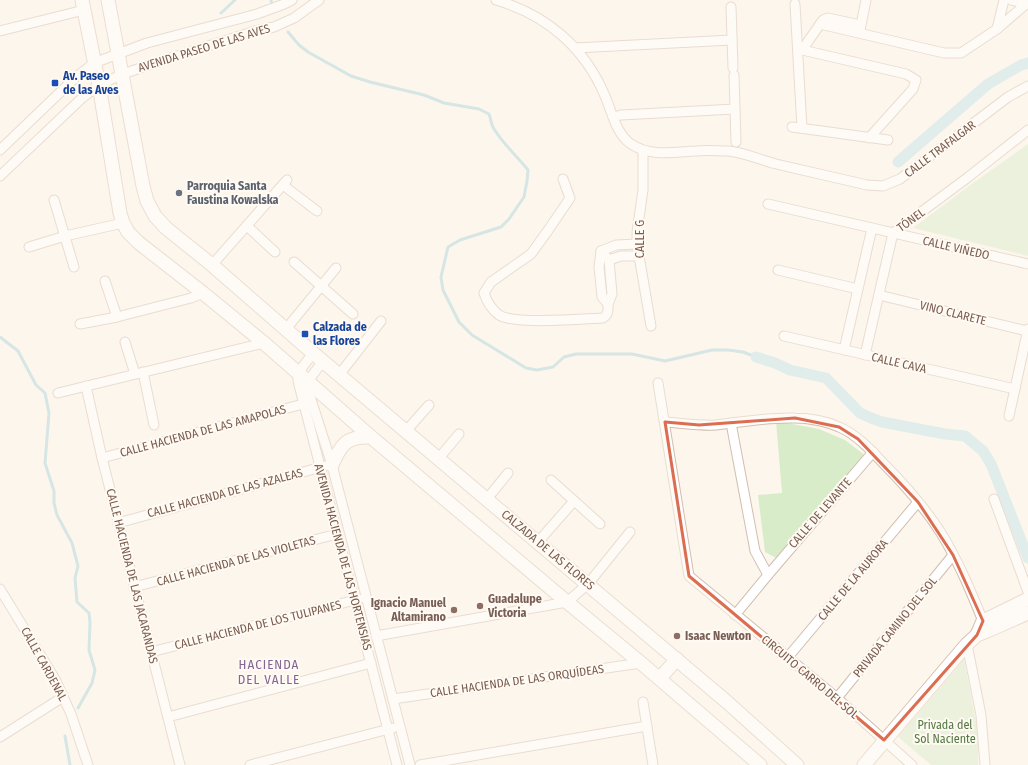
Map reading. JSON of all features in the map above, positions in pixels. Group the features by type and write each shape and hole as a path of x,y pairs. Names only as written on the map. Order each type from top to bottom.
{"street":[{"name":"CALZADA DE LAS FLORES","path":"108,0 147,201 155,216 166,228 212,265 318,357 727,702 797,765"},
{"name":"AVENIDA PASEO DE LAS AVES","path":"0,150 76,77 94,63 148,42 184,34 251,15 292,0"},
{"name":"AVENIDA PASEO DE LAS AVES","path":"0,176 81,99 99,86 123,74 255,31 274,27 294,18 319,0"},
{"path":"496,0 509,4 540,18 566,38 585,59 597,78 613,117 621,132 630,143 643,150"},
{"path":"860,29 866,0"},
{"path":"997,29 1004,0"},
{"path":"1011,0 1027,4"},
{"path":"795,4 800,49 802,128"},
{"path":"800,49 820,24 860,29 944,53 961,53 997,29 1027,4"},
{"path":"0,31 83,5 99,86 120,213 123,224 128,232 139,243 264,343 371,437 567,602 642,662 760,765"},
{"path":"731,7 736,142"},
{"path":"251,15 255,31"},
{"path":"575,48 732,40"},
{"path":"800,49 906,74 916,80 914,89 869,138"},
{"name":"CALLE TRAFALGAR","path":"643,150 658,152 707,150 746,154 774,164 867,185 883,186 900,179 1008,97 1028,86"},
{"path":"613,117 621,115 735,109"},
{"path":"792,127 888,140"},
{"name":"TÓNEL","path":"865,355 893,233 1028,130"},
{"name":"CALLE G","path":"643,150 643,190 637,232 637,244 651,326"},
{"path":"563,179 570,198 531,254 491,282 484,293 487,304 500,315 510,318 534,320 603,318 608,312 608,304 612,294 609,260 602,251"},
{"path":"212,265 285,182 317,211"},
{"path":"54,200 74,267"},
{"name":"CALLE VIÑEDO","path":"768,204 1028,264"},
{"path":"29,247 65,236 123,224"},
{"path":"247,226 275,252"},
{"path":"844,350 872,228"},
{"path":"602,251 616,245 637,244"},
{"path":"602,251 599,267 602,297 608,304"},
{"path":"609,260 621,256 638,256"},
{"path":"294,262 353,314"},
{"path":"286,329 336,268"},
{"path":"778,270 858,289"},
{"path":"105,281 117,317"},
{"path":"80,324 117,317 191,298 203,293"},
{"name":"VINO CLARETE","path":"879,295 1028,330"},
{"path":"339,374 381,322"},
{"path":"1009,416 1028,330"},
{"name":"CALLE CAVA","path":"784,336 1015,389"},
{"path":"126,342 139,373 154,425"},
{"path":"58,393 264,343"},
{"path":"303,377 318,357"},
{"name":"AVENIDA HACIENDA DE LAS HORTENSIAS","path":"397,765 337,534 326,466 308,390 303,377 298,381 303,404 326,466 366,597 410,765"},
{"name":"CIRCUITO CARRO DEL SOL","path":"658,383 689,576 837,698 912,765"},
{"name":"CALLE HACIENDA DE LAS JACARANDAS","path":"86,386 118,523 180,765"},
{"name":"CALLE HACIENDA DE LAS AMAPOLAS","path":"102,458 303,404"},
{"path":"406,431 429,405"},
{"path":"665,422 699,425 795,418 817,421 839,427 873,452 894,473 940,531 969,587 982,629"},
{"path":"730,423 755,552 768,575"},
{"path":"439,458 459,434"},
{"path":"326,466 345,443 356,438 371,437"},
{"name":"CALLE DE LEVANTE","path":"735,615 873,452"},
{"name":"CALLE HACIENDA DE LAS AZALEAS","path":"118,523 326,466"},
{"path":"487,499 508,473"},
{"path":"551,480 600,524"},
{"path":"994,498 1028,592"},
{"path":"538,542 574,501"},
{"name":"CALLE DE LA AURORA","path":"788,657 918,502"},
{"path":"376,636 567,602 588,584 630,532"},
{"name":"CALLE HACIENDA DE LAS VIOLETAS","path":"134,587 337,534"},
{"name":"PRIVADA CAMINO DEL SOL","path":"837,698 953,555"},
{"name":"CALLE CARDENAL","path":"0,588 55,679 71,714 88,765"},
{"name":"CALLE HACIENDA DE LOS TULIPANES","path":"151,652 366,597"},
{"path":"864,765 966,644 982,629 1028,599"},
{"path":"982,629 1028,613"},
{"path":"966,644 974,673 981,715 986,765"},
{"path":"660,678 677,660"},
{"name":"CALLE HACIENDA DE LAS ORQUÍDEAS","path":"393,699 642,662"},
{"path":"168,717 371,663"},
{"path":"1,734 63,697"},
{"path":"643,702 653,765"},
{"path":"250,765 400,726"},
{"path":"420,765 647,726"}],"highlighted area":[{"path":"795,418 839,427 858,439 918,502 953,555 983,621 977,635 884,740 689,576 665,422 699,425"}],"green space":[{"path":"1028,144 1028,256 913,228 973,183"},
{"path":"776,421 819,429 845,440 866,456 778,559 765,552 758,495 782,493"},
{"name":"Privada del Sol Naciente","path":"964,659 978,732 978,765 931,765 898,737"}],"waterway":[{"path":"221,13 235,0"},
{"path":"271,0 272,5"},
{"path":"288,32 299,45 308,52 351,76 424,95 444,103 479,109 489,114 492,126 528,170 524,197 509,219 501,227 460,240 448,247 441,277 443,290 459,322 472,335 526,368 537,370 553,367 564,357 576,354 632,354 665,361 712,350 728,350 743,352 756,357"},
{"path":"898,162 988,84 1021,65 1028,63"},
{"path":"0,337 18,351 36,385 45,393 49,413 45,463 54,491 54,503 57,515 72,543 78,566 75,578 77,602 89,613 90,622 89,650 95,670 92,683 78,708"},
{"path":"756,357 790,370 826,378 860,413 871,418 882,422 945,434 965,436 983,451 991,464 1028,558"},
{"path":"65,736 70,765"}],"place":[{"name":"Av. Paseo de las Aves","path":"55,83"},
{"name":"Parroquia Santa Faustina Kowalska","path":"179,193"},
{"name":"Calzada de las Flores","path":"305,334"},
{"name":"Guadalupe Victoria","path":"480,606"},
{"name":"Ignacio Manuel Altamirano","path":"454,610"},
{"name":"Isaac Newton","path":"677,636"}],"district":[{"name":"HACIENDA DEL VALLE","path":"269,672"}]}
